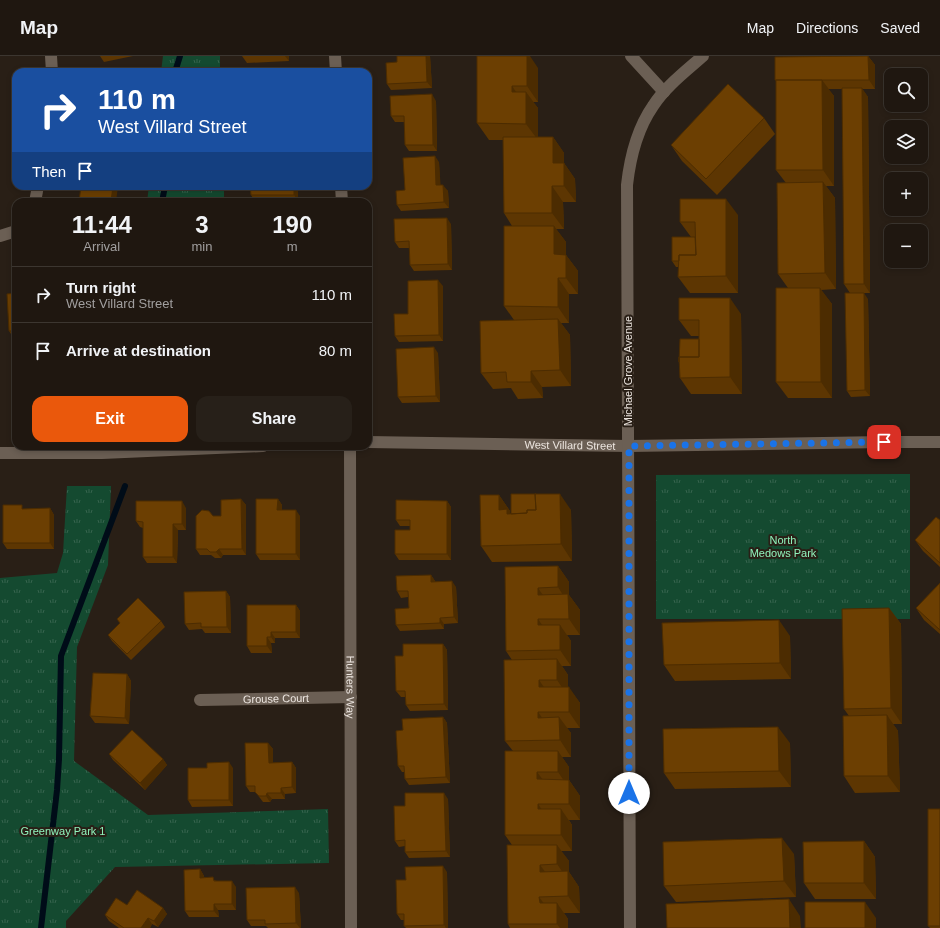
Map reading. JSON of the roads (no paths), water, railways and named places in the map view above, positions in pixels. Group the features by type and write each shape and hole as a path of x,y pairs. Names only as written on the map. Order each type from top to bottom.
{"street":[{"path":"50,56 52,68"},
{"path":"335,56 336,68"},
{"path":"631,56 664,92"},
{"name":"Michael Grove Avenue","path":"630,928 627,185 629,165 634,146 652,106 664,92 703,56"},
{"path":"0,236 12,232"},
{"name":"West Villard Street","path":"372,442 629,446 940,442"},
{"path":"0,454 102,453 171,450"},
{"name":"Hunters Way","path":"350,450 351,928"},
{"name":"Grouse Court","path":"200,700 351,696"}],"waterway":[{"path":"176,68 180,56"},
{"path":"163,198 164,190"},
{"path":"41,928 57,790 61,656 125,486"}],"park label":[{"name":"North Medows Park","path":"783,546"},
{"name":"Greenway Park 1","path":"63,831"}]}
